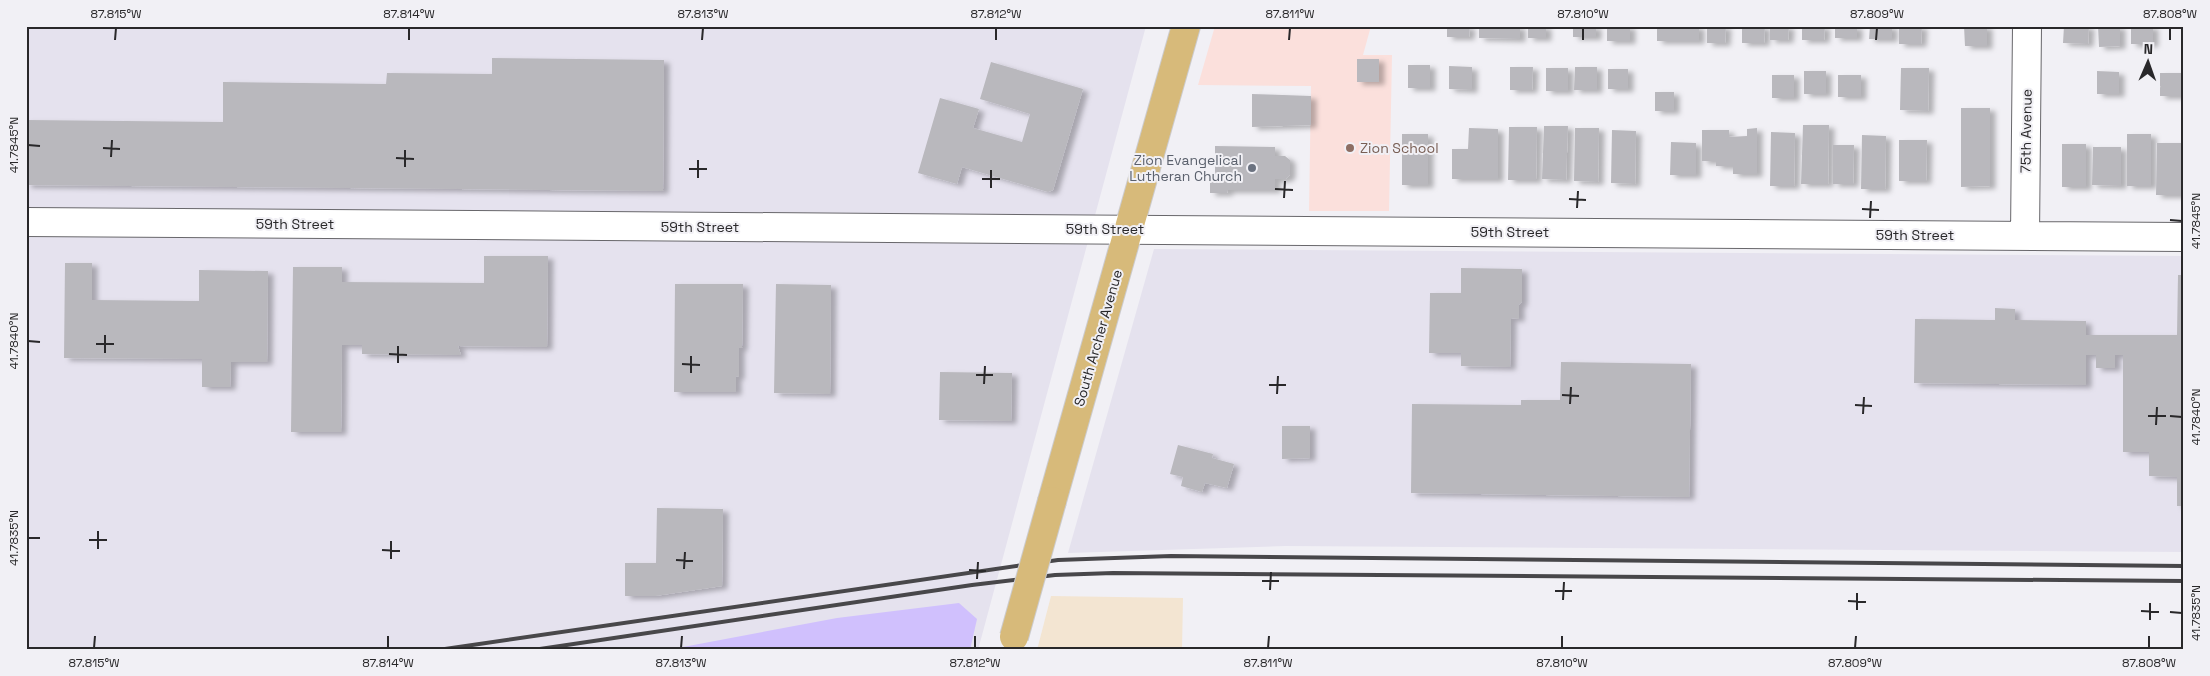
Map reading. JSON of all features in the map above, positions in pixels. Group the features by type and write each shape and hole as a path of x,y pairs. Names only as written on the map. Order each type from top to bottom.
{"main road":[{"name":"South Archer Avenue","path":"1012,643 1186,26"}],"street":[{"name":"75th Avenue","path":"2025,236 2027,26"},
{"name":"59th Street","path":"26,222 2184,237"}],"shaded area":[{"path":"26,26 1146,26 978,650 26,650"},
{"name":"Zion School","path":"1215,26 1371,26 1363,55 1392,55 1389,211 1309,211 1311,86 1198,85"},
{"path":"1154,249 2184,256 2184,552 1285,546 1068,553"},
{"path":"1051,596 1183,598 1182,650 1037,650"},
{"path":"959,603 977,619 970,650 683,650 683,647 837,618"}],"building":[{"path":"1447,26 1470,26 1469,37 1447,37"},
{"path":"1479,26 1520,26 1520,39 1479,38"},
{"path":"1528,26 1546,26 1546,38 1528,38"},
{"path":"1573,26 1596,26 1596,37 1573,37"},
{"path":"1607,26 1630,26 1630,41 1607,41"},
{"path":"1657,26 1699,26 1699,41 1657,41"},
{"path":"1707,26 1726,26 1725,43 1707,43"},
{"path":"1742,26 1765,26 1764,43 1742,43"},
{"path":"1770,26 1789,26 1788,40 1770,40"},
{"path":"1802,26 1825,26 1824,40 1802,40"},
{"path":"1835,26 1857,26 1857,38 1835,38"},
{"path":"1870,26 1892,26 1892,39 1869,39"},
{"path":"1899,26 1922,26 1921,44 1899,44"},
{"path":"1964,26 1987,26 1987,46 1965,46"},
{"path":"2064,26 2089,26 2088,44 2063,43"},
{"path":"2098,26 2120,26 2120,46 2099,47"},
{"path":"2131,26 2153,26 2153,44 2131,44"},
{"path":"492,58 664,60 663,191 26,185 26,120 223,122 223,82 386,84 387,73 492,74"},
{"path":"1357,59 1379,59 1379,82 1357,82"},
{"path":"991,62 1083,89 1053,190 1048,192 962,167 957,184 918,173 940,98 979,109 973,128 1022,142 1030,114 980,99"},
{"path":"1408,65 1430,65 1430,88 1408,88"},
{"path":"1449,66 1472,67 1472,90 1449,89"},
{"path":"1510,67 1533,67 1532,90 1510,90"},
{"path":"1575,67 1597,67 1597,90 1574,90"},
{"path":"1546,68 1568,68 1568,91 1546,91"},
{"path":"1901,68 1929,68 1928,111 1900,110"},
{"path":"1608,69 1628,69 1628,89 1608,89"},
{"path":"1804,71 1826,71 1826,94 1804,94"},
{"path":"2097,71 2119,72 2119,94 2097,94"},
{"path":"2160,73 2182,73 2182,96 2160,96"},
{"path":"1772,75 1794,75 1794,98 1772,98"},
{"path":"1838,75 1861,75 1861,97 1838,97"},
{"path":"1655,92 1674,92 1674,111 1655,111"},
{"path":"1252,94 1311,96 1311,125 1252,127"},
{"path":"1961,108 1990,108 1990,186 1961,187"},
{"path":"1803,125 1829,125 1828,184 1801,184"},
{"path":"1544,126 1568,126 1566,180 1542,179"},
{"path":"1509,127 1537,127 1536,180 1508,180"},
{"path":"1469,128 1498,129 1498,179 1452,179 1452,149 1468,149"},
{"path":"1575,128 1599,128 1598,182 1574,181"},
{"path":"1757,128 1757,174 1733,174 1733,166 1716,166 1716,161 1702,161 1702,130 1729,130 1729,137 1747,136 1747,129"},
{"path":"1612,130 1636,131 1635,184 1611,183"},
{"path":"1771,132 1795,133 1794,186 1770,186"},
{"path":"1402,134 1428,134 1428,185 1402,185"},
{"path":"2127,134 2151,134 2151,186 2127,186"},
{"path":"1862,135 1886,136 1885,189 1861,189"},
{"path":"1899,140 1927,140 1926,181 1899,181"},
{"path":"1671,142 1696,143 1696,175 1670,175"},
{"path":"2157,143 2181,143 2181,195 2156,195"},
{"path":"2062,144 2086,144 2086,187 2062,187"},
{"path":"1833,145 1854,145 1853,184 1833,184"},
{"name":"Zion Evangelical Lutheran Church","path":"1215,146 1275,147 1275,156 1285,156 1290,160 1290,175 1286,179 1275,179 1275,190 1228,190 1227,193 1210,193 1210,178 1215,178"},
{"path":"2093,147 2121,147 2121,186 2092,185"},
{"path":"484,256 548,256 547,347 458,346 461,355 362,354 362,345 342,345 341,432 291,432 293,267 342,267 342,282 484,283"},
{"path":"65,263 92,263 92,300 199,301 199,270 268,271 267,362 231,362 230,387 202,387 202,359 64,358"},
{"path":"1461,268 1522,269 1522,302 1519,305 1519,319 1511,318 1510,367 1461,366 1461,353 1429,353 1430,293 1461,293"},
{"path":"2178,275 2184,275 2184,506 2177,506 2177,477 2149,476 2149,452 2123,452 2123,355 2115,355 2115,368 2096,368 2096,355 2086,355 2086,385 1914,383 1915,319 1995,320 1995,308 2015,309 2015,320 2086,321 2086,335 2177,335"},
{"path":"675,284 743,284 742,348 739,348 739,377 736,376 736,392 674,392"},
{"path":"776,284 831,285 830,394 774,393"},
{"path":"1561,362 1691,364 1689,497 1411,493 1412,404 1521,405 1521,400 1560,400"},
{"path":"940,372 1012,373 1011,421 939,420"},
{"path":"1282,426 1310,426 1310,458 1282,459"},
{"path":"1178,445 1213,454 1212,458 1234,464 1227,488 1205,483 1202,492 1181,486 1183,477 1170,474"},
{"path":"657,508 723,509 722,586 655,596 625,596 625,563 656,563"}],"railway":[{"path":"438,650 1058,560 1171,556 2184,566"},
{"path":"533,650 972,585 1055,575 1113,573 2184,581"}],"place":[{"name":"Zion School","path":"1350,148"},
{"name":"Zion Evangelical Lutheran Church","path":"1252,168"}]}
